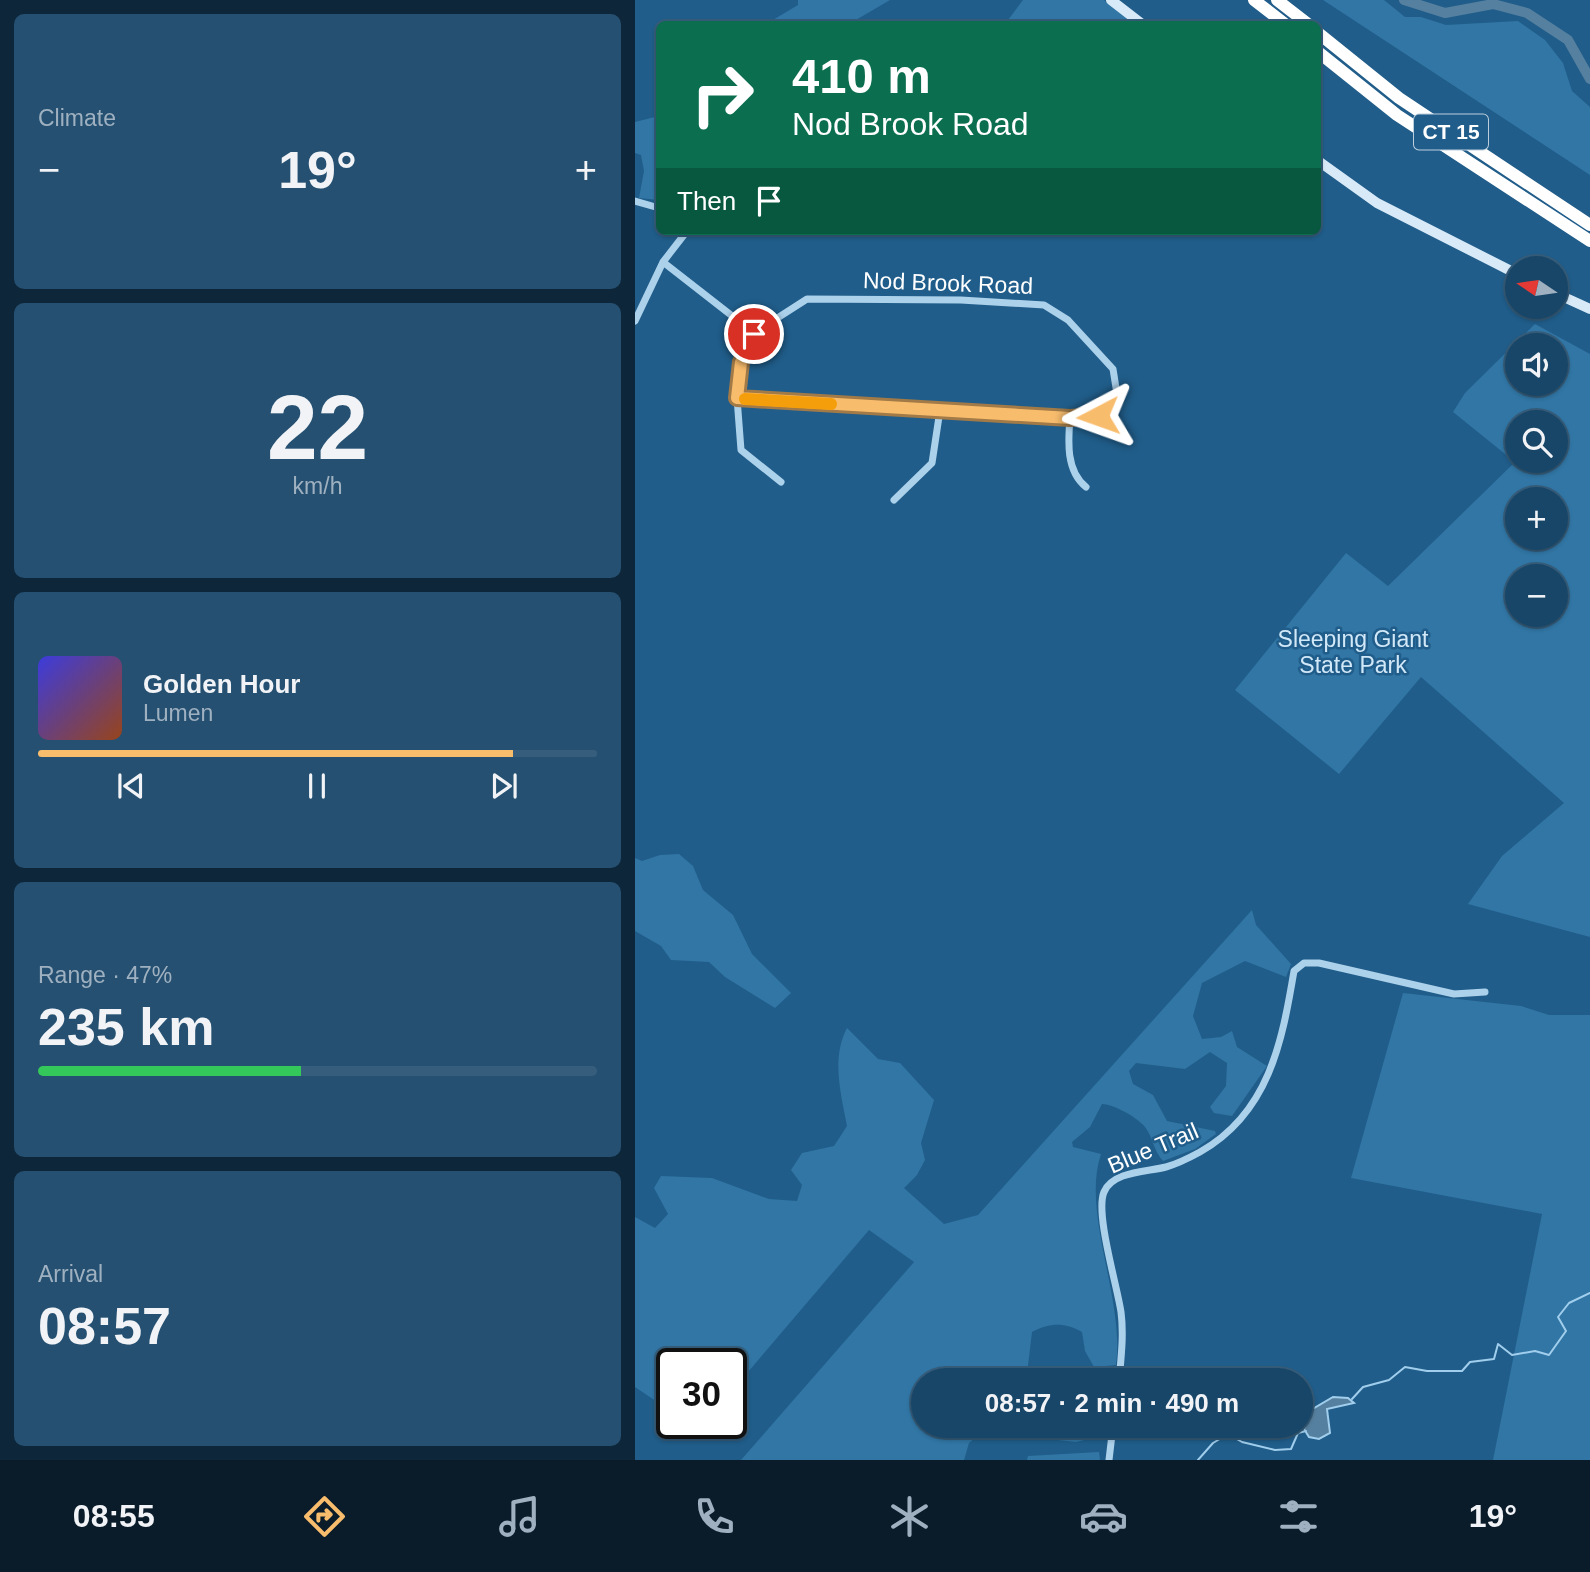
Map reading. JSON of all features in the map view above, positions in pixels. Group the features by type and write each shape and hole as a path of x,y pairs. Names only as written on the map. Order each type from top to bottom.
{"highway":[{"path":"1254,0 1281,21"},
{"path":"1277,0 1304,21"},
{"name":"CT 15","path":"1321,35 1399,98 1590,225"},
{"name":"CT 15","path":"1321,54 1397,115 1590,241"}],"main road":[{"path":"1111,0 1138,21"},
{"path":"1321,163 1377,203 1505,268"},
{"path":"1568,299 1590,309"}],"street":[{"path":"635,201 656,207"},
{"path":"635,321 663,262 684,235"},
{"path":"663,262 754,334 741,362 737,398 741,450 781,482"},
{"name":"Nod Brook Road","path":"737,398 1070,418 1098,416 1117,394 1113,369 1068,320 1044,305 961,300 807,299 754,334"},
{"path":"894,500 932,463 940,410"},
{"path":"1070,418 1068,444 1075,478 1086,486"},
{"name":"Blue Trail","path":"1119,1368 1121,1314 1104,1218 1103,1194 1114,1180 1168,1166 1200,1152 1242,1116 1266,1080 1280,1048 1294,971 1304,963 1319,963 1454,994 1485,992"},
{"path":"1109,1460 1112,1438"}],"green space":[{"path":"798,0 890,0 854,21 771,21 798,5"},
{"path":"1023,0 1104,0 1131,21 1007,21"},
{"path":"1323,0 1384,0 1405,17 1421,17 1446,25 1518,21 1545,40 1563,63 1572,91 1590,107 1590,175"},
{"path":"656,117 656,200 639,198 644,171 641,155 635,153 635,122"},
{"name":"Sleeping Giant State Park","path":"1535,324 1552,333 1526,333"},
{"name":"Sleeping Giant State Park","path":"1568,342 1590,354 1590,937 1468,904 1502,856 1564,803 1421,677 1339,774 1235,690 1346,553 1388,586 1505,472 1568,473 1568,410 1505,410 1505,454 1453,412 1465,393 1505,354 1505,396 1568,396"},
{"path":"679,854 693,866 703,890 733,915 752,954 791,993 775,1008 725,977 709,962 671,960 661,946 635,931 635,858 642,861 660,855"},
{"path":"1252,910 1256,925 1291,964 1286,977 1245,961 1202,983 1193,1016 1202,1039 1221,1037 1232,1031 1237,1047 1267,1066 1232,1116 1214,1113 1210,1107 1226,1086 1227,1063 1210,1052 1185,1069 1136,1063 1129,1071 1133,1084 1153,1095 1167,1121 1215,1131 1216,1134 1195,1149 1163,1161 1141,1123 1131,1115 1102,1104 1090,1127 1072,1142 1073,1147 1101,1154 1096,1177 1096,1203 1115,1312 1116,1365 1094,1367 1085,1351 1082,1332 1057,1325 1032,1332 1028,1368 911,1368 911,1438 975,1438 969,1443 964,1460 741,1460 914,1262 869,1230 747,1373 747,1348 656,1348 656,1401 635,1387 635,1217 655,1228 668,1214 654,1188 661,1176 712,1178 769,1199 797,1201 802,1185 791,1170 802,1153 834,1146 847,1126 838,1064 839,1051 847,1028 878,1059 900,1063 934,1100 921,1143 925,1160 917,1175 904,1188 944,1224 978,1215"},
{"path":"1403,993 1521,1006 1549,1015 1590,1015 1590,1460 1493,1460 1542,1214 1351,1178"},
{"path":"1053,1438 1092,1438 1076,1442"},
{"path":"1099,1452 1100,1460 1027,1460 1028,1456"}],"shaded area":[{"path":"1333,1397 1348,1398 1354,1403 1327,1409 1330,1433 1319,1439 1313,1438 1313,1409"}],"waterway":[{"path":"1404,0 1445,13 1493,4 1527,13 1568,40 1590,79"},
{"path":"1352,1399 1363,1387 1389,1380 1405,1367 1427,1371 1462,1371 1470,1362 1494,1359 1498,1344 1512,1355 1535,1351 1549,1355 1566,1331 1558,1317 1569,1303 1590,1293"},
{"path":"1198,1460 1221,1438"},
{"path":"1235,1438 1275,1450 1291,1449 1296,1438"}],"slow traffic":[{"path":"745,399 831,404"}],"route":[{"path":"754,334 741,362 737,398 1070,418 1098,416"}]}
